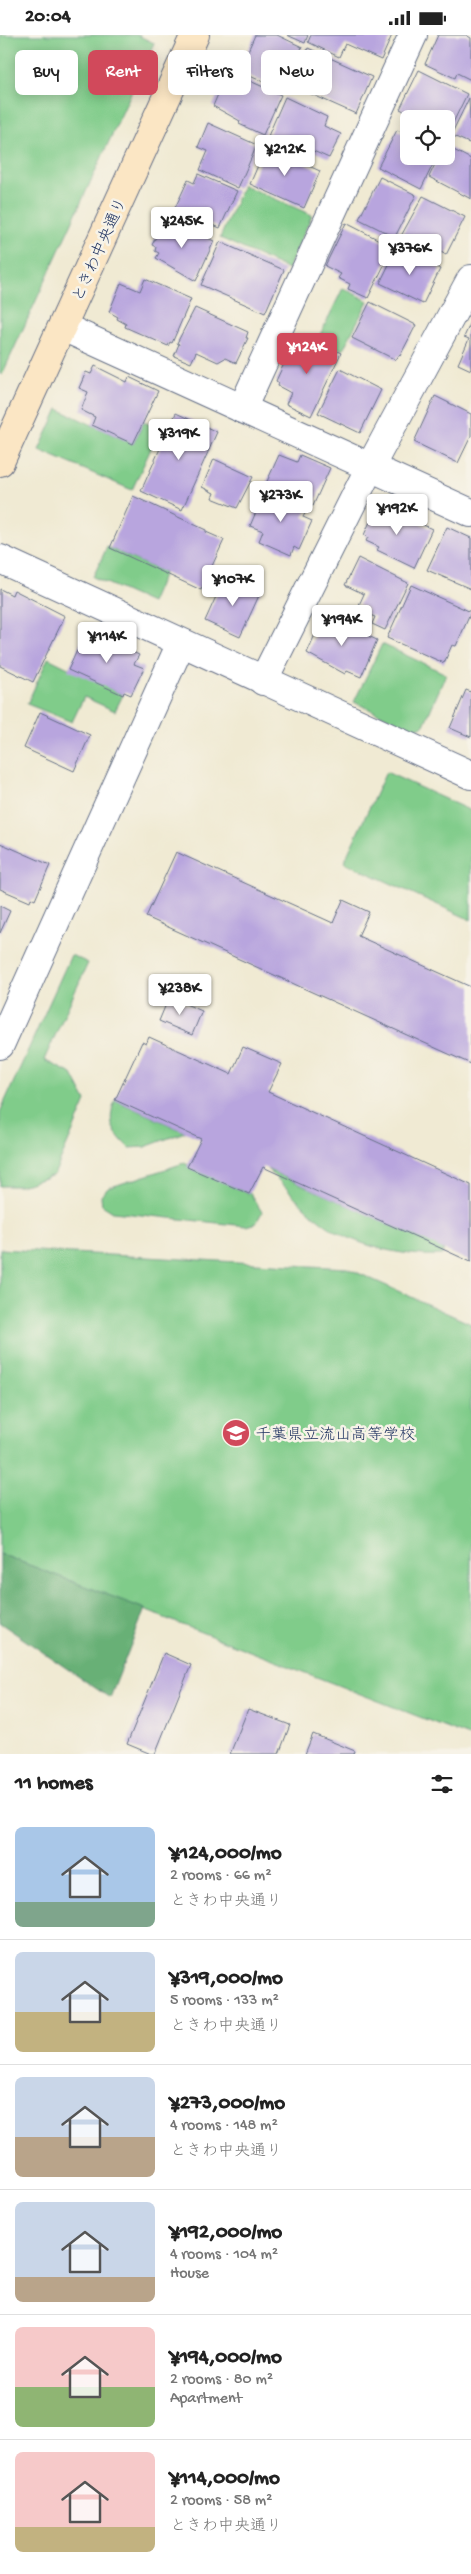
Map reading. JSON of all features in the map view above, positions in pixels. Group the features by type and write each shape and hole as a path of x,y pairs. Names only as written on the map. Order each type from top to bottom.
{"street":[{"name":"ときわ中央通り","path":"0,462 195,35"},
{"path":"242,409 413,35"},
{"path":"263,681 370,467 468,290"},
{"path":"63,327 471,513"},
{"path":"0,559 471,775"},
{"path":"0,1045 182,643"}],"green space":[{"path":"0,35 137,35 154,43 151,50 88,50 88,95 130,95 2,375 0,374"},
{"path":"243,185 312,215 288,269 220,238"},
{"path":"343,288 368,301 343,350 318,339"},
{"path":"58,409 133,444 144,422 160,429 132,490 39,450"},
{"path":"107,547 164,573 151,603 93,577"},
{"path":"382,644 446,674 424,725 414,730 354,702"},
{"path":"48,658 123,695 115,711 84,697 72,722 27,704"},
{"path":"386,772 471,811 471,920 344,862"},
{"path":"71,955 88,963 44,1060 72,1074 86,1101 54,1175 21,1186 0,1186 0,1112"},
{"path":"115,1100 185,1132 145,1147 129,1148 115,1131 111,1121"},
{"path":"184,1163 248,1194 249,1192 262,1212 256,1223 246,1226 113,1212 102,1205 101,1196 108,1188"},
{"path":"267,1169 444,1249 442,1255 395,1252 348,1238 322,1222"},
{"path":"0,1249 347,1268 471,1324 471,1737 0,1554"},
{"path":"0,1554 145,1609 110,1698 0,1623"}],"building":[{"path":"255,35 277,35 302,47 301,50 261,50 261,81 251,76 251,50 248,50"},
{"path":"287,35 308,35 305,43"},
{"path":"311,35 392,35 381,60 345,44 339,57 332,54 332,50 325,50 308,42"},
{"path":"438,35 466,35 471,38 471,80 457,73 455,78 425,64"},
{"path":"332,59 372,77 356,114 313,95 332,95"},
{"path":"419,70 467,94 455,119 455,110 400,109"},
{"path":"251,81 261,86 261,95 281,95 263,135 239,124 240,121 213,106 218,95 251,95"},
{"path":"285,97 327,117 324,126 341,134 329,158 311,150 309,156 268,136"},
{"path":"469,98 471,141 469,143 455,137 455,127"},
{"path":"208,123 257,145 238,188 200,170 208,151 198,147"},
{"path":"397,130 400,132 400,165 433,165 421,189 378,167"},
{"path":"266,147 320,171 304,208 250,184"},
{"path":"455,151 471,159 471,199 429,177 435,165 455,165"},
{"path":"198,174 237,191 220,228 175,208 188,180 194,183"},
{"path":"380,177 416,195 395,237 359,219"},
{"path":"423,196 465,217 446,255 441,252 437,260 405,245 407,242 402,241 401,236"},
{"path":"165,218 214,241 196,281 156,258 159,253 155,251 156,247 152,245"},
{"path":"346,223 393,247 368,298 348,289 350,284 338,278 341,274 325,266"},
{"path":"220,242 284,270 265,313 201,285"},
{"path":"397,248 440,269 423,304 380,283"},
{"path":"145,279 191,299 172,343 170,342 168,346 125,327 126,324 109,312 121,283 140,291"},
{"path":"370,302 416,325 396,360 352,338"},
{"path":"195,308 248,332 246,338 248,338 236,363 225,358 218,362 196,352 191,363 174,356 179,344 177,343"},
{"path":"471,322 471,370 458,364 469,339 464,337"},
{"path":"315,340 341,353 311,416 286,404 291,393 278,386 279,383 276,381 293,344 310,352"},
{"path":"95,366 127,382 129,377 158,391 133,444 92,425 95,417 81,410 88,392 79,388 86,372 91,374"},
{"path":"340,369 381,390 360,433 318,413"},
{"path":"435,396 471,414 471,436 458,463 414,442"},
{"path":"176,413 217,432 182,510 141,491"},
{"path":"279,455 297,462 300,455 330,468 313,506 282,492 282,495 264,488"},
{"path":"214,459 253,477 237,508 212,498 214,493 202,487"},
{"path":"265,491 307,510 303,517 312,521 299,550 294,547 291,555 259,541 263,531 250,526"},
{"path":"133,496 224,540 201,590 110,548"},
{"path":"378,504 432,529 414,568 377,550 379,547 366,541 368,537 364,535"},
{"path":"447,527 471,538 471,589 427,570"},
{"path":"358,558 408,583 385,630 372,624 375,617 365,613 367,609 359,605 364,594 345,585"},
{"path":"240,580 262,589 240,637 205,621 223,581 237,588"},
{"path":"411,585 471,612 456,646 452,645 444,663 387,638"},
{"path":"0,589 12,595 14,590 65,616 33,682 0,666"},
{"path":"323,616 377,640 361,677 347,671 345,674 307,653"},
{"path":"86,631 139,655 134,664 144,668 131,695 124,692 123,695 68,670"},
{"path":"466,690 471,692 471,737 450,728"},
{"path":"40,712 90,735 74,771 24,748"},
{"path":"0,843 50,865 35,900 31,898 30,902 0,889"},
{"path":"176,852 333,923 343,900 369,912 358,936 471,987 471,1064 146,917"},
{"path":"0,906 10,911 0,933"},
{"path":"169,997 202,1011 192,1035 159,1021"},
{"path":"149,1037 231,1074 243,1047 282,1064 268,1092 471,1185 471,1262 263,1167 249,1194 187,1167 201,1139 115,1100 142,1042 146,1044"},
{"path":"164,1653 191,1665 155,1754 151,1754 127,1744"},
{"path":"248,1709 290,1725 279,1754 230,1754"},
{"path":"313,1734 355,1751 354,1754 305,1754"}],"place":[{"name":"千葉県立流山高等学校","path":"236,1433"}]}
